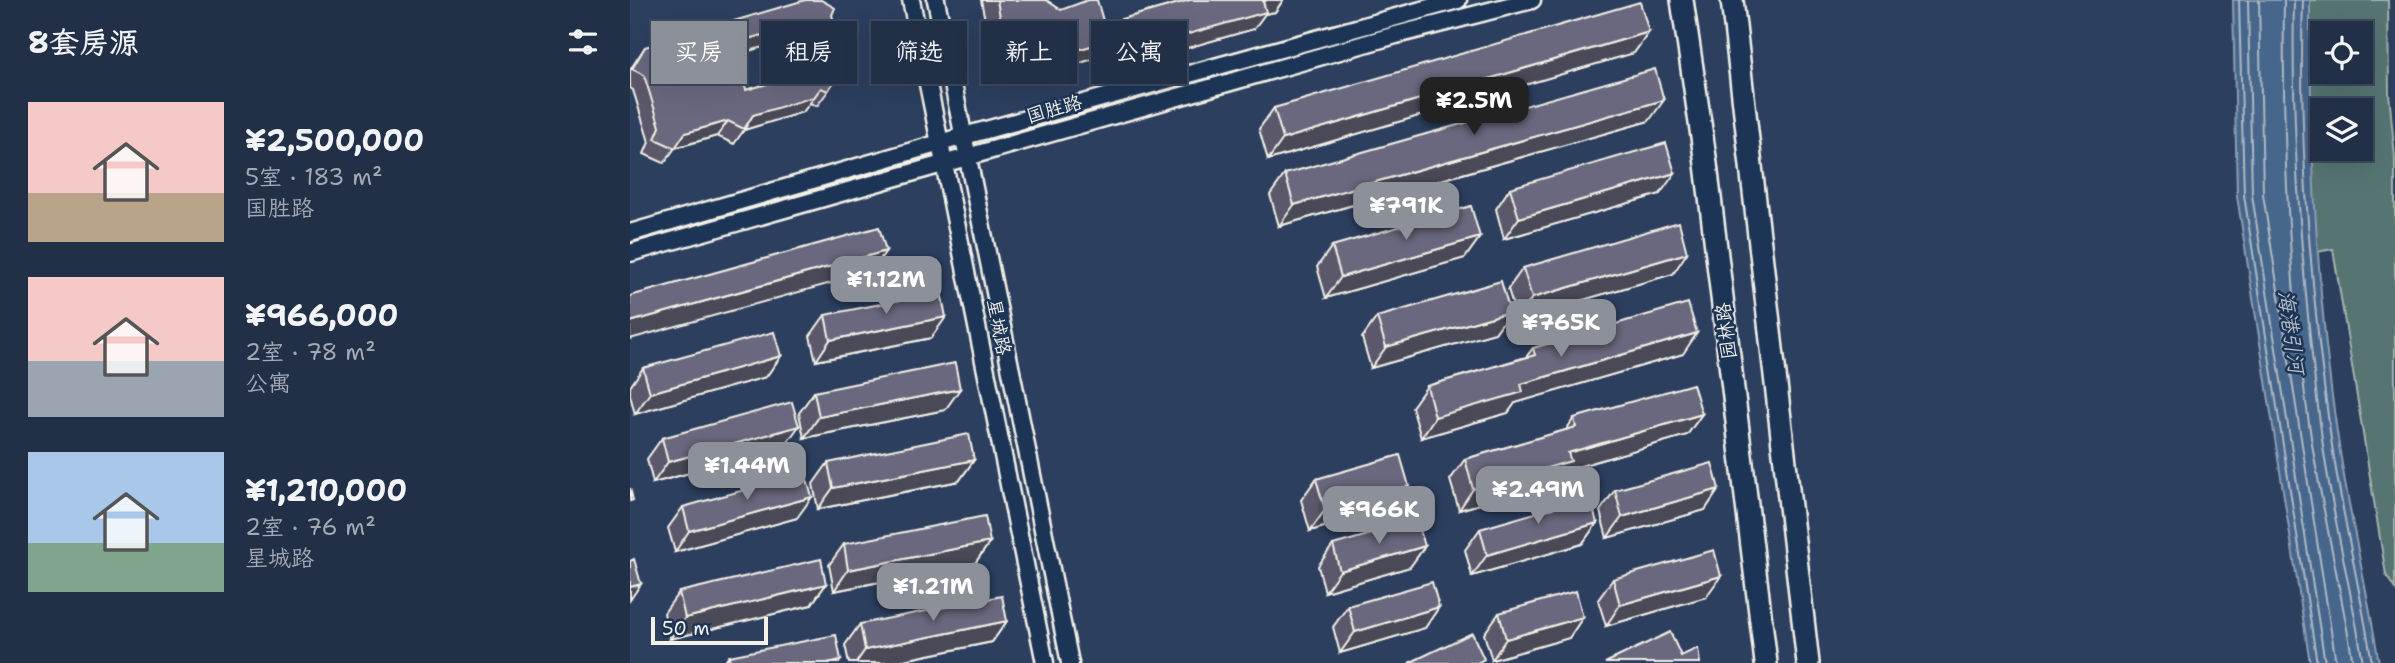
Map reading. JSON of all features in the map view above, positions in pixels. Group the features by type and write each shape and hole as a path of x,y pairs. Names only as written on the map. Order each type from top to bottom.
{"main road":[{"name":"园林路","path":"1682,0 1706,164 1766,663"},
{"path":"1732,0 1808,663"}],"street":[{"name":"星城路","path":"911,0 1045,663"},
{"name":"星城路","path":"936,0 1070,663"},
{"name":"国胜路","path":"630,233 964,136 1458,0"},
{"name":"国胜路","path":"630,253 1383,38 1532,0"}],"green space":[{"path":"2310,0 2388,0 2389,93 2395,158 2395,589 2386,575 2333,249 2317,252 2311,161 2373,161 2373,98 2310,98 2310,84 2373,84 2373,21 2310,21"}],"water":[{"name":"海港引河","path":"2233,0 2310,0 2310,161 2313,161 2324,329 2342,467 2379,663 2310,663 2237,196"}],"building":[{"path":"805,0 821,0 835,8 832,15 834,21 761,21 761,35 747,39 747,21 734,21"},
{"path":"997,0 1046,0 1061,10 1088,0 1097,0 1103,21 1091,21 1091,46 1077,50 1077,21 1001,21"},
{"path":"1190,0 1267,0 1263,1 1266,12 1187,34 1187,21 1115,21"},
{"path":"1640,2 1649,32 1283,139 1274,108"},
{"path":"651,45 651,84 744,84 746,90 767,84 832,84 828,91 821,88 814,97 753,115 744,129 728,121 685,133 675,148 655,139 660,127 644,75 632,69 645,47"},
{"path":"1655,69 1664,100 1294,205 1285,174"},
{"path":"1666,143 1675,173 1519,218 1510,188"},
{"path":"1471,206 1480,237 1341,277 1332,246"},
{"path":"1679,222 1687,253 1532,298 1523,268"},
{"path":"879,227 886,251 630,322 630,296"},
{"path":"1501,281 1510,312 1386,347 1377,317"},
{"path":"941,292 946,317 830,340 825,315"},
{"path":"1688,303 1697,333 1521,384 1523,392 1435,417 1427,386 1535,355 1533,348"},
{"path":"774,332 781,356 650,393 643,368"},
{"path":"955,363 960,389 819,417 814,392"},
{"path":"1693,384 1702,414 1568,453 1571,461 1473,489 1465,459 1576,427 1574,418"},
{"path":"792,402 799,426 668,462 662,438"},
{"path":"969,434 974,460 833,488 828,463"},
{"path":"1400,455 1409,486 1325,510 1316,479"},
{"path":"1712,463 1719,489 1622,517 1615,490"},
{"path":"805,473 812,497 689,531 683,507"},
{"path":"1590,497 1597,523 1487,555 1480,529"},
{"path":"985,516 990,542 848,570 844,544"},
{"path":"1417,521 1425,546 1340,571 1333,545"},
{"path":"1714,550 1721,576 1620,605 1613,579"},
{"path":"634,559 641,584 630,587 630,561"},
{"path":"821,559 826,584 685,618 679,592"},
{"path":"1432,582 1439,607 1355,632 1348,606"},
{"path":"1576,591 1583,617 1506,639 1499,613"},
{"path":"1002,596 1007,621 865,650 860,624"},
{"path":"1670,632 1681,656 1698,648 1700,663 1605,663"},
{"path":"1472,633 1484,659 1477,663 1409,663"},
{"path":"836,635 841,660 827,663 730,663 729,656"}]}
